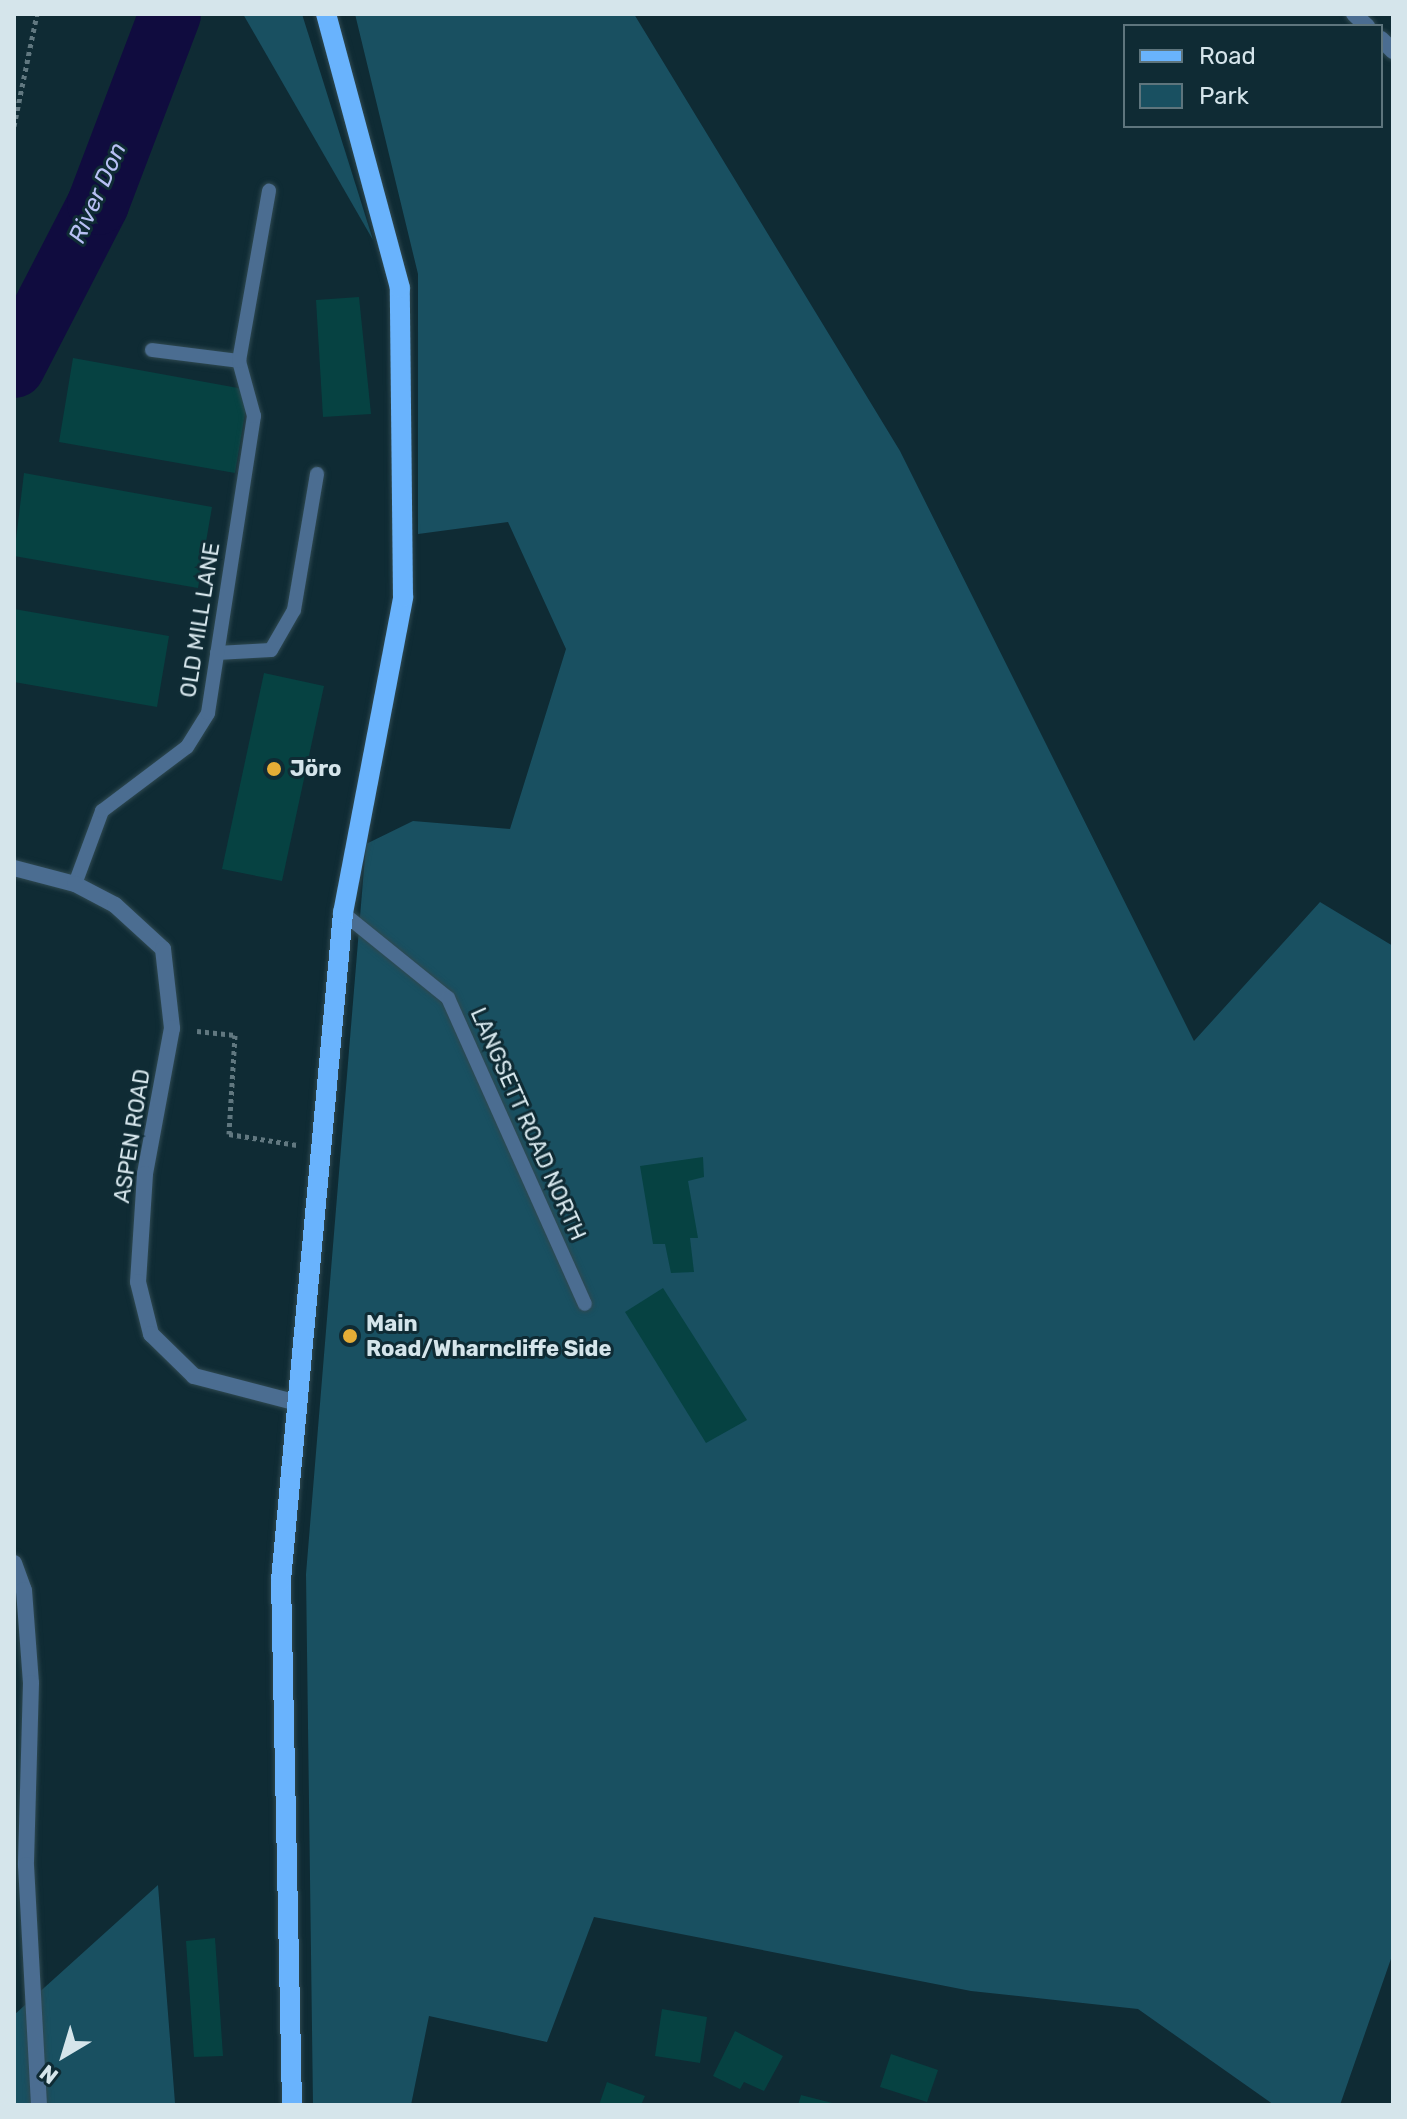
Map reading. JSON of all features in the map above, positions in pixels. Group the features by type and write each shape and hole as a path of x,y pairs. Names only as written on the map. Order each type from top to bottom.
{"main road":[{"path":"292,2105 281,1580 343,913 403,597 400,288 326,14"}],"street":[{"name":"ASPEN ROAD","path":"14,868 75,884 115,905 163,949 172,1028 145,1174 138,1282 151,1334 194,1376 298,1403"},
{"path":"14,1563 24,1590 31,1683 26,1865 39,2105"}],"lane":[{"name":"OLD MILL LANE","path":"75,884 102,811 187,747 208,713 254,416 239,361 269,191"},
{"path":"152,350 239,361"},
{"path":"217,653 271,650 294,610 317,474"},
{"name":"LANGSETT ROAD NORTH","path":"343,913 448,998 585,1304"}],"path":[{"path":"14,126 37,14"},
{"path":"172,1028 235,1035 229,1134 321,1150"}],"green space":[{"path":"243,14 302,14 373,240"},
{"path":"355,14 634,14 900,451 1194,1041 1320,902 1393,946 1393,1953 1340,2105 1274,2105 1138,2009 971,1991 594,1917 547,2042 429,2016 411,2105 313,2105 306,1574 366,844 413,821 510,829 566,649 508,522 418,534 418,274"},
{"path":"158,1885 175,2103 226,2105 14,2105 14,2015"}],"building":[{"path":"359,297 371,414 323,417 316,300"},
{"path":"73,358 249,390 235,473 59,442"},
{"path":"24,473 212,507 198,588 14,556"},
{"path":"14,609 169,636 157,707 14,682"},
{"path":"264,673 324,686 282,881 222,869"},
{"path":"703,1157 704,1177 688,1181 698,1238 690,1238 694,1272 671,1273 665,1244 653,1244 640,1166"},
{"path":"663,1288 747,1420 706,1443 625,1312"},
{"path":"215,1938 223,2056 194,2057 186,1941"},
{"path":"662,2009 707,2017 700,2063 655,2056"},
{"path":"735,2031 783,2056 764,2091 744,2082 740,2089 713,2076"},
{"path":"891,2054 938,2070 927,2102 880,2087"},
{"path":"607,2082 645,2096 641,2105 599,2105"},
{"path":"801,2095 836,2104 836,2105 798,2105"}],"waterway":[{"name":"River Don","path":"14,367 98,204 170,14"}],"place":[{"name":"Jöro","path":"274,769"},
{"name":"Main Road/Wharncliffe Side","path":"350,1336"}]}
